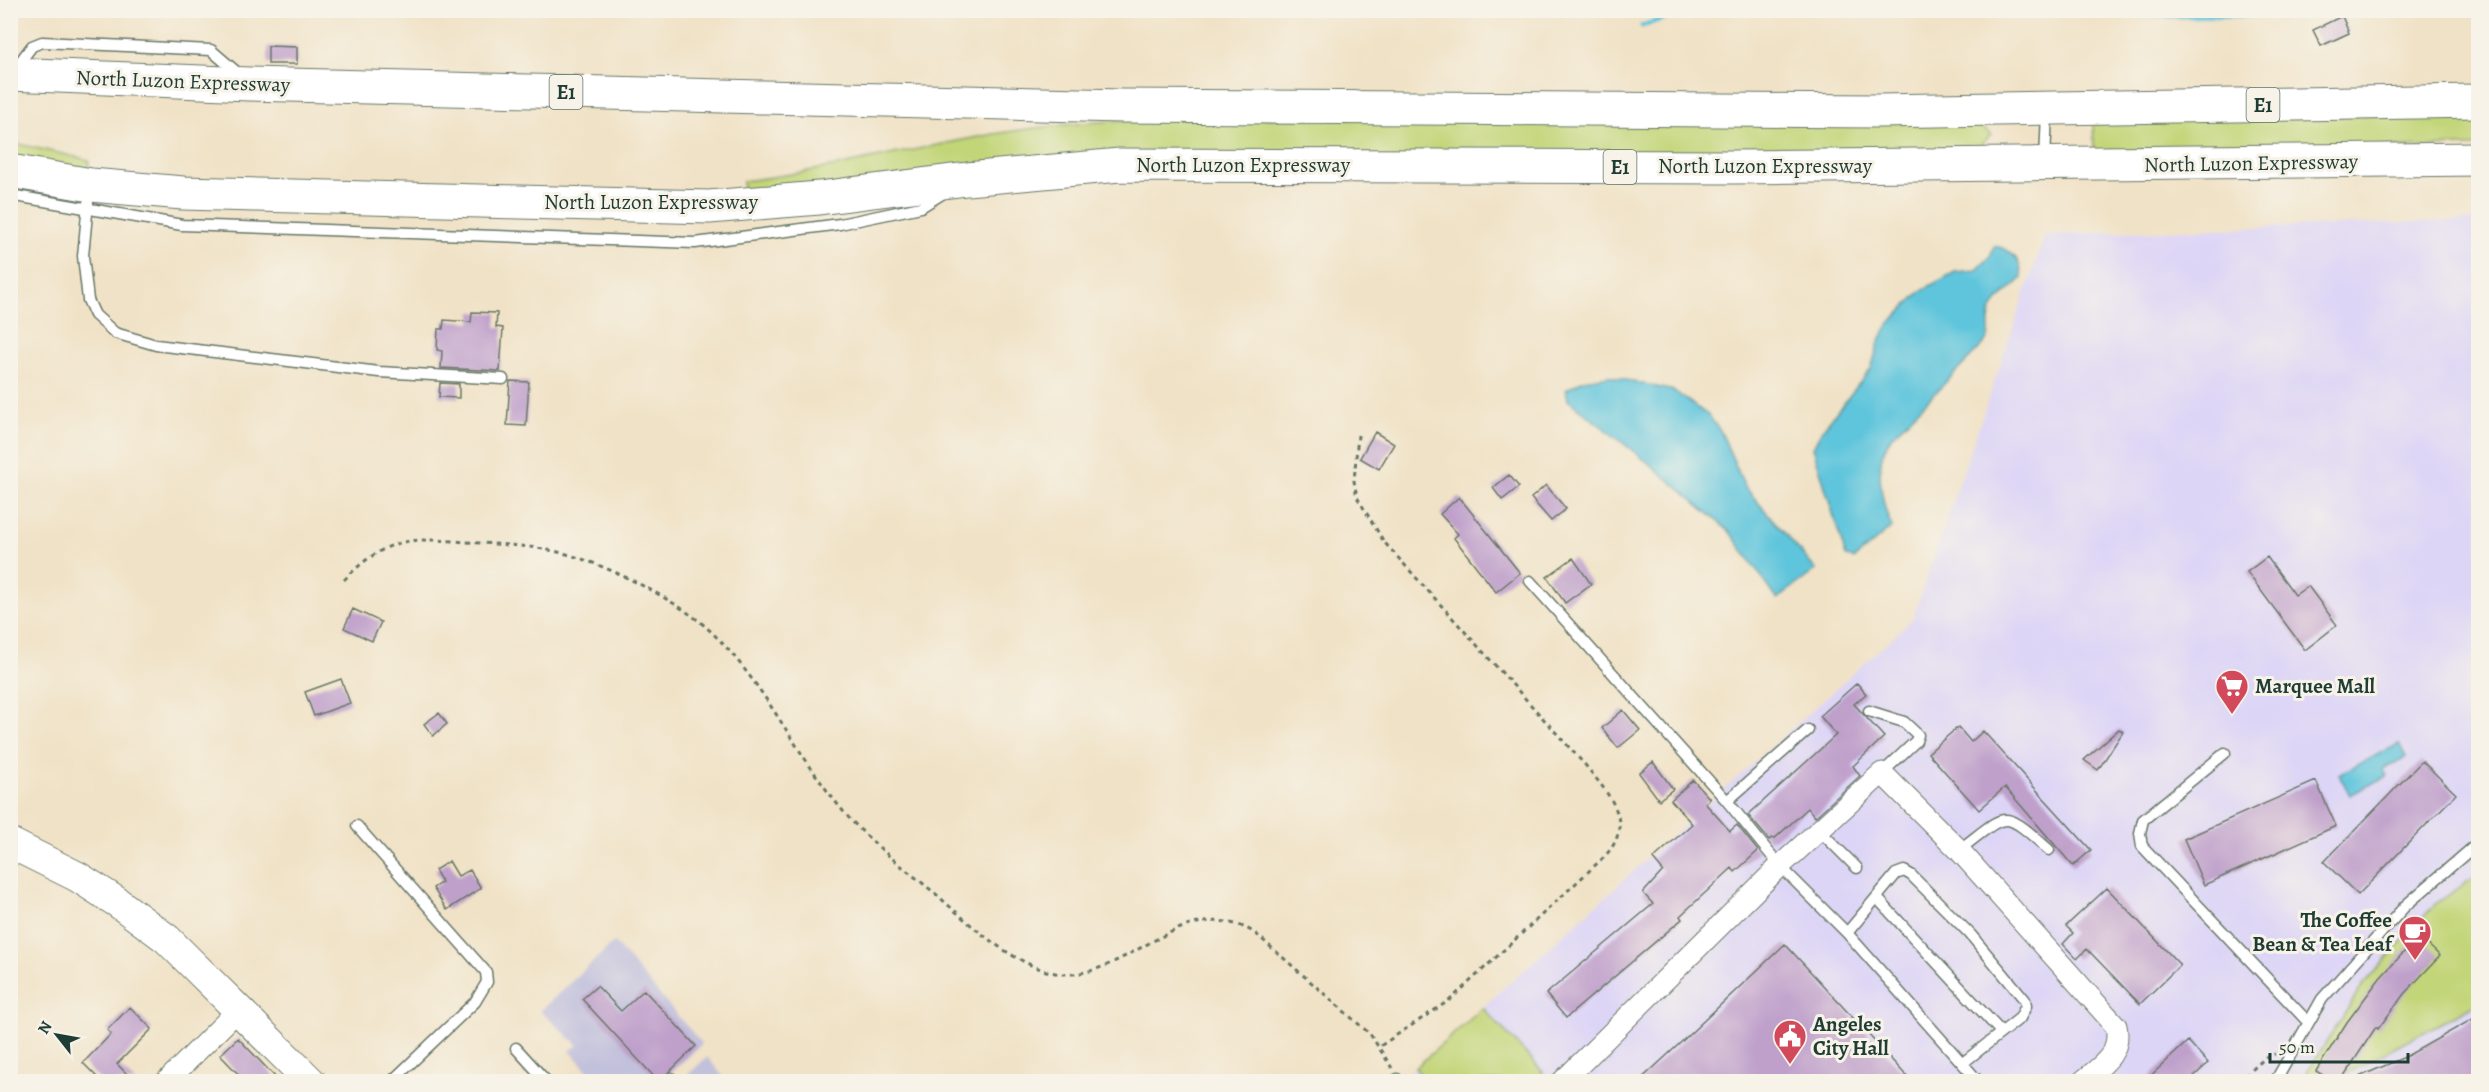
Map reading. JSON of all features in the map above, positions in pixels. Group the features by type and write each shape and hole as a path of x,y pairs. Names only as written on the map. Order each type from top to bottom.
{"highway":[{"name":"North Luzon Expressway","path":"11,74 249,84 1122,106 1508,110 2048,109 2478,101"},
{"name":"North Luzon Expressway","path":"10,171 89,197 183,193 709,207 819,198 967,178 1120,165 1732,167 2478,159"}],"street":[{"path":"1563,1081 1780,866 1882,773 1959,850 2116,1026 2117,1042 2114,1053 2082,1082"},
{"path":"10,843 78,877 167,939 311,1082"},
{"path":"166,1082 237,1010"}],"lane":[{"path":"2045,164 2048,109"},
{"path":"10,195 89,197 83,256 88,300 95,315 115,333 156,345 379,372 503,379"},
{"path":"1530,581 1727,801 1780,866 1847,933 1964,1062 1979,1082"},
{"path":"1869,711 1905,722 1918,735 1916,741 1882,773"},
{"path":"1727,801 1808,730"},
{"path":"2225,753 2143,820 2140,833 2142,846 2308,1022"},
{"path":"1959,850 1996,822 2006,818 2018,822 2049,850"},
{"path":"357,826 486,972 487,982 475,1002 391,1082"},
{"path":"1819,830 1857,868"},
{"path":"2275,1082 2286,1058 2322,999 2405,906 2478,843"},
{"path":"1847,933 1896,874 1904,871 1911,874 1970,934 2025,1000 2024,1012 1964,1062"},
{"path":"1877,898 2001,1032"},
{"path":"516,1048 547,1082"}],"path":[{"path":"1358,435 1354,481 1357,497 1384,542 1571,748 1615,804 1619,820 1619,833 1613,848 1603,858 1463,989 1380,1046"},
{"path":"344,580 365,558 380,549 415,540 539,548 562,552 611,571 682,610 716,636 742,668 835,802 854,824 967,921 1018,959 1042,970 1063,974 1080,972 1099,966 1187,926 1223,921 1242,925 1255,933 1348,1013 1380,1046 1396,1080"},
{"path":"2239,1082 2267,1056 2274,1054 2286,1058"}],"shaded area":[{"name":"Marquee Mall","path":"2478,220 2478,1081 1400,1082 1912,620 2045,235"},
{"path":"614,942 702,1044 662,1081 607,1081 599,1073 594,1078 570,1051 578,1045 540,1011"},
{"path":"707,1057 727,1081 681,1081"}],"green space":[{"path":"2478,113 2478,146 2094,152 2093,122"},
{"path":"1157,118 1973,119 1991,135 1972,154 1535,156 743,195 743,181 838,166 994,134 1075,124"},
{"path":"10,142 89,160 88,176 11,163"},
{"path":"2478,875 2478,1003 2344,1075 2301,1082 2363,985 2434,905"},
{"path":"1483,1008 1543,1072 1533,1081 1427,1081 1415,1068"}],"water":[{"path":"1994,246 2014,256 2020,266 2022,278 1995,304 1989,320 1989,334 1982,346 1892,436 1883,453 1880,481 1883,501 1892,527 1854,559 1846,557 1813,447 1822,430 1871,369 1879,342 1888,325 1922,290 1955,272 1977,270 1990,257"},
{"path":"1609,376 1674,391 1709,416 1721,432 1745,487 1816,570 1777,599 1730,532 1651,465 1568,400 1566,390 1583,380"},
{"path":"2399,744 2406,757 2383,769 2387,776 2350,795 2339,774"}],"building":[{"path":"2342,16 2349,33 2321,46 2313,30"},
{"path":"268,46 297,47 297,64 268,64"},
{"path":"472,312 497,313 496,327 503,328 500,371 441,368 442,351 437,350 438,329 443,329 444,320 471,322"},
{"path":"510,381 529,382 526,426 507,425"},
{"path":"440,383 459,384 459,398 439,397"},
{"path":"1375,432 1394,444 1379,469 1360,458"},
{"path":"1509,475 1519,487 1502,500 1493,488"},
{"path":"1546,485 1566,509 1551,521 1531,498"},
{"path":"1459,497 1520,573 1496,592 1454,538 1458,534 1440,514"},
{"path":"2267,557 2295,595 2308,586 2337,625 2305,650 2247,572"},
{"path":"1573,558 1591,584 1565,603 1547,577"},
{"path":"353,609 381,622 372,641 344,628"},
{"path":"341,679 350,703 314,716 305,692"},
{"path":"1857,683 1866,694 1854,704 1884,737 1853,766 1860,776 1815,817 1808,808 1774,839 1769,840 1748,815 1836,735 1820,716"},
{"path":"1623,710 1640,730 1618,748 1602,728"},
{"path":"439,713 447,724 433,736 424,724"},
{"path":"1958,727 1971,742 1983,731 2091,850 2073,866 2005,787 1979,810 1928,753"},
{"path":"2119,729 2123,732 2098,770 2084,760"},
{"path":"2422,761 2456,794 2358,895 2324,862"},
{"path":"1653,762 1673,789 1659,800 1639,773"},
{"path":"1693,780 1710,799 1705,803 1730,831 1737,825 1758,851 1735,872 1732,868 1680,916 1682,919 1566,1018 1546,994 1653,904 1643,893 1663,871 1653,859 1692,824 1671,800"},
{"path":"2316,781 2336,826 2204,885 2184,839"},
{"path":"449,861 458,876 470,870 481,888 447,910 433,888 442,882 435,870"},
{"path":"2107,888 2180,965 2140,1004 2087,949 2077,959 2063,944 2073,933 2066,926"},
{"path":"2419,936 2440,956 2404,994 2378,1029 2376,1027 2340,1082 2334,1082 2316,1071 2347,1022 2380,978"},
{"path":"1785,944 1912,1082 1638,1082 1676,1047"},
{"path":"597,986 621,1011 644,990 696,1046 659,1082 582,999"},
{"path":"130,1007 152,1029 117,1064 135,1082 102,1082 83,1063 111,1034 107,1030"},
{"path":"2478,1016 2478,1082 2347,1082 2405,1057"},
{"path":"238,1038 280,1082 246,1082 220,1055"},
{"path":"2188,1041 2208,1063 2188,1082 2144,1082"}],"waterway":[{"path":"1642,26 1688,10"},
{"path":"2044,10 2162,16 2335,14 2339,10"}],"place":[{"name":"Marquee Mall","path":"2232,715"},
{"name":"The Coffee Bean & Tea Leaf","path":"2415,961"},
{"name":"Angeles City Hall","path":"1790,1065"}]}
